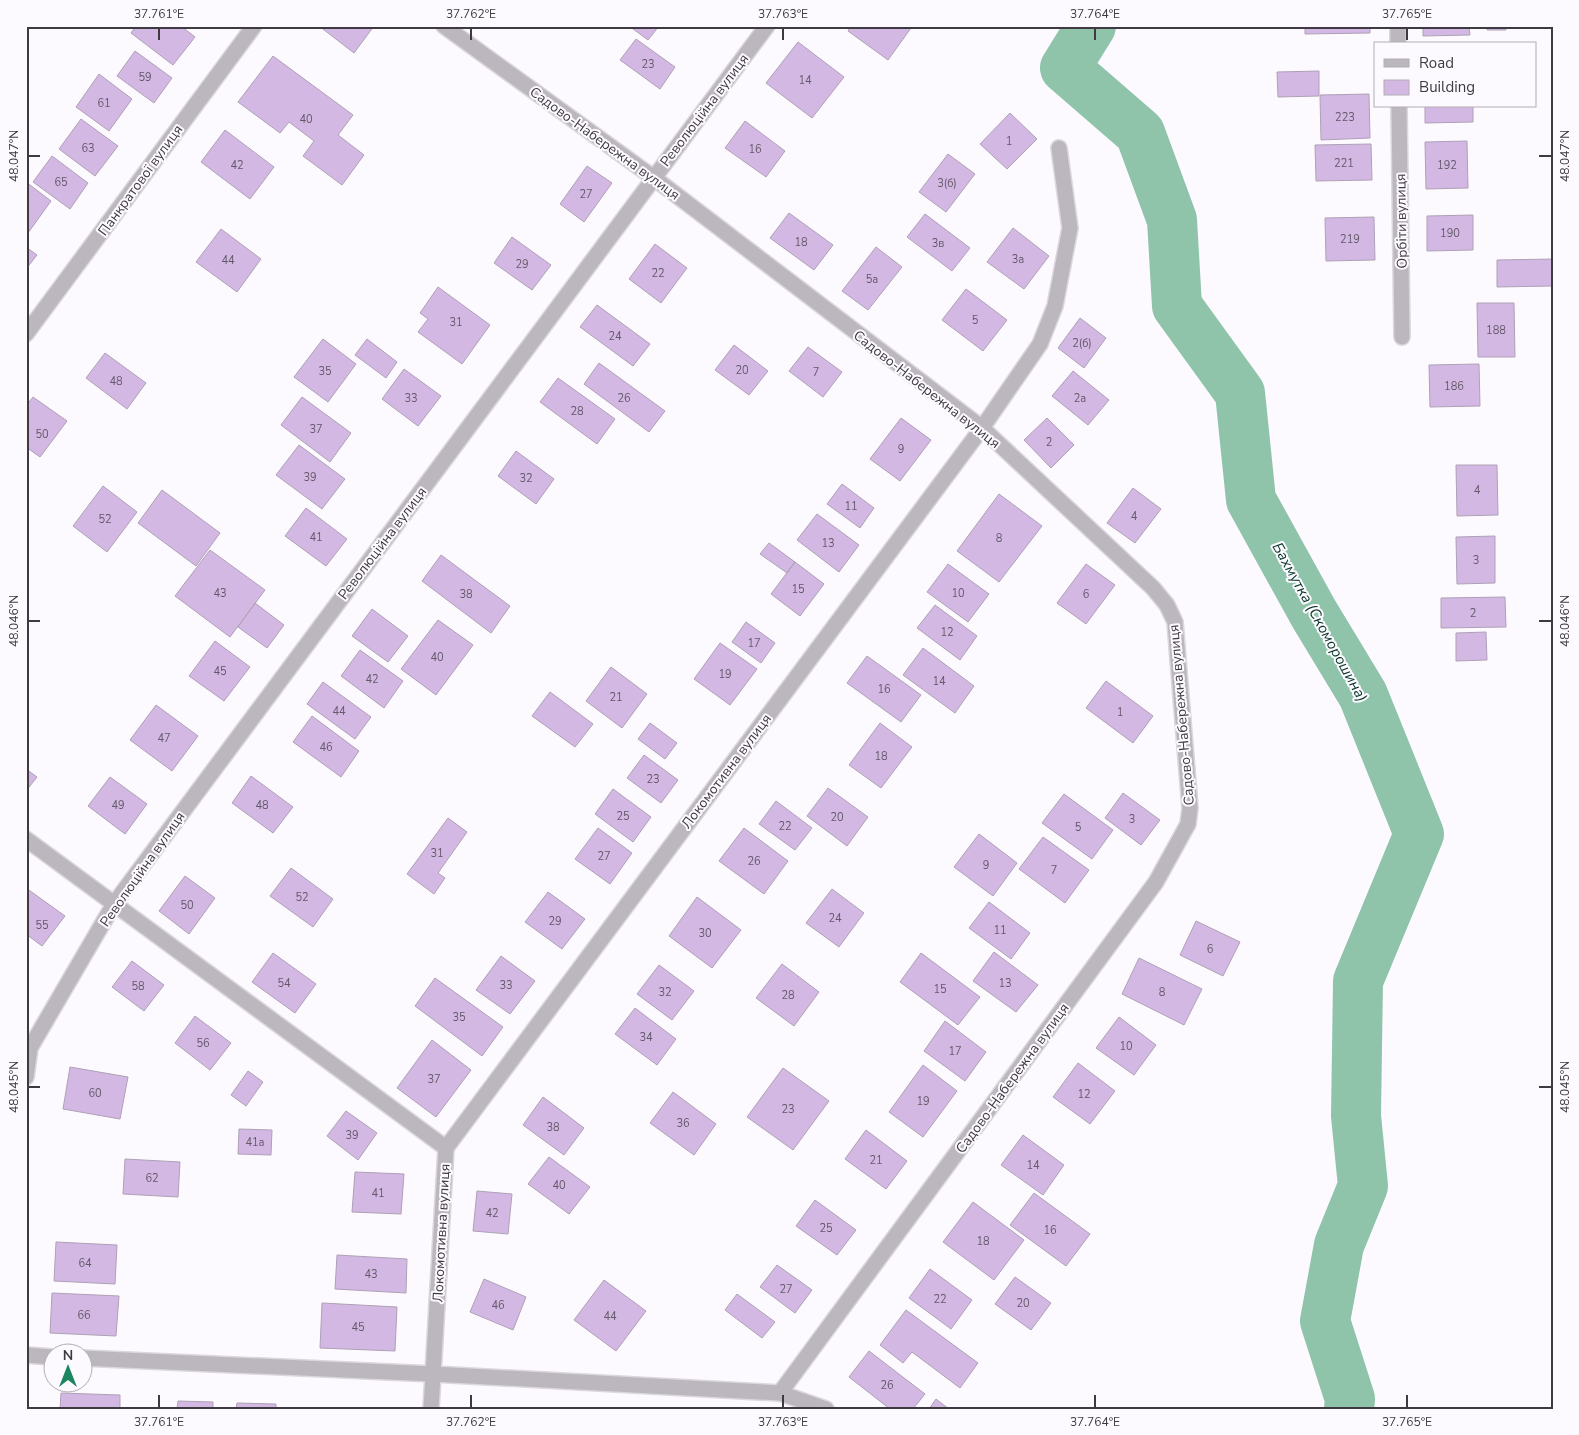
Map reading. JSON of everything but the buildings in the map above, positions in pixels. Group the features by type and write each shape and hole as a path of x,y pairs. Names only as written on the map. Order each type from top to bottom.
{"street":[{"name":"Панкратової вулиця","path":"26,334 254,26"},
{"name":"Садово-Набережна вулиця","path":"444,26 654,178 982,428 1167,605 1175,622 1190,808 1188,824 1156,882 780,1393"},
{"name":"Революційна вулиця","path":"26,1077 30,1048 114,904 767,26"},
{"path":"1398,26 1398,42"},
{"name":"Орбіти вулиця","path":"1399,108 1402,336"},
{"name":"Локомотивна вулиця","path":"431,1409 446,1148 982,428 1040,344 1055,306 1070,228 1059,148"},
{"path":"26,840 446,1148"},
{"path":"26,1355 42,1356"},
{"path":"92,1358 433,1374 780,1393 826,1409"}],"waterway":[{"name":"Бахмутка (Скоморошина)","path":"1091,26 1065,68 1140,133 1172,220 1177,306 1240,393 1251,500 1314,614 1363,695 1419,834 1358,981 1356,1116 1363,1186 1339,1245 1325,1321 1350,1399 1349,1409"}]}
